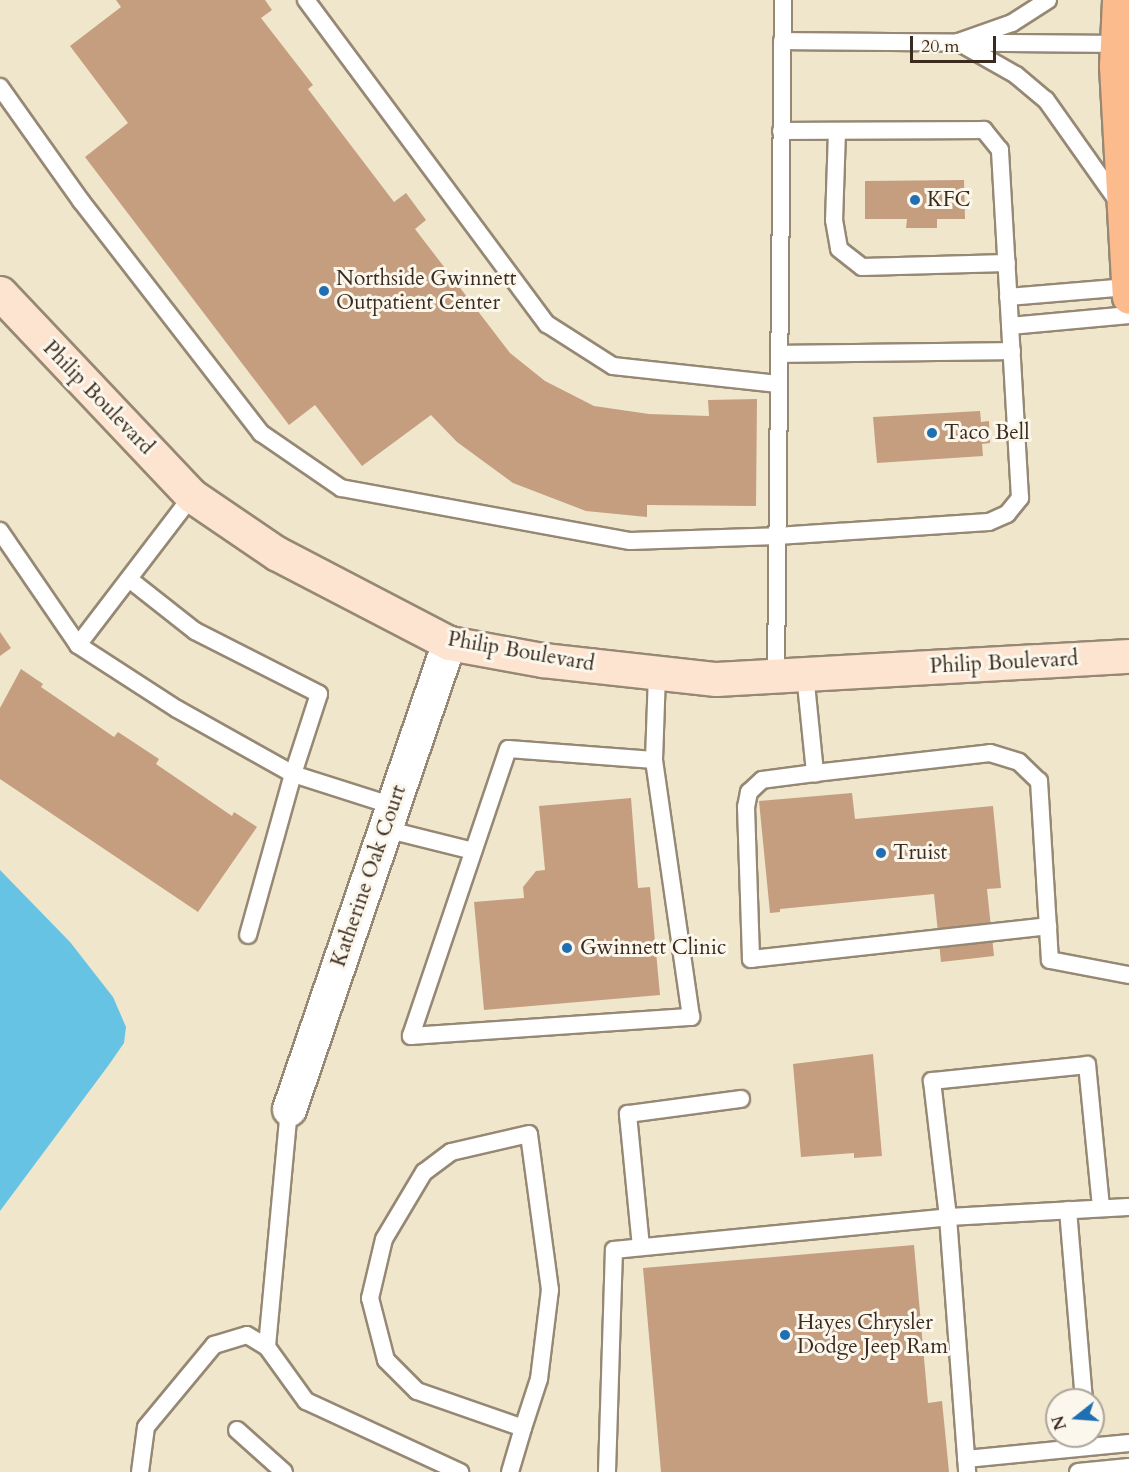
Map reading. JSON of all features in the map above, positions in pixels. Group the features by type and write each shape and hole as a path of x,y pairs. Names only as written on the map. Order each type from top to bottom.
{"main road":[{"path":"1119,0 1129,297"}],"street":[{"name":"Philip Boulevard","path":"0,293 192,496 276,553 449,643 543,660 716,679 1129,656"},
{"name":"Katherine Oak Court","path":"289,1109 449,643"}],"lane":[{"path":"306,0 547,324 613,366 778,384"},
{"path":"783,0 777,536 790,674 815,773"},
{"path":"958,42 1012,23 1048,0"},
{"path":"782,41 958,42 1121,59"},
{"path":"958,42 1016,75 1046,100 1125,217"},
{"path":"0,87 81,201 261,433 341,488 630,541 777,536 989,522 1007,514 1020,498 1000,150 984,130 781,131"},
{"path":"837,131 834,220 839,249 862,267 1007,263"},
{"path":"1008,297 1128,287"},
{"path":"1010,326 1129,315"},
{"path":"779,354 1012,351"},
{"path":"78,645 192,496"},
{"path":"0,531 78,645 177,709 293,774 473,851"},
{"path":"129,579 195,631 320,694 293,774 248,935"},
{"path":"654,760 508,749 411,1036 691,1017 654,760 657,673"},
{"path":"1048,926 751,959 746,807 749,792 762,780 990,753 1019,762 1039,781 1048,926 1050,960 1129,975"},
{"path":"1056,1448 966,1465 948,1217 932,1081 1088,1065 1101,1207"},
{"path":"641,1247 628,1114 741,1099"},
{"path":"267,1347 289,1109"},
{"path":"510,1472 524,1428 539,1379 550,1290 529,1134 451,1152 424,1172 384,1239 370,1298 386,1360 417,1391 524,1428"},
{"path":"607,1472 614,1250 948,1217 1129,1206"},
{"path":"1068,1210 1083,1388"},
{"path":"140,1472 146,1427 214,1345 247,1335 267,1347 306,1401 460,1472"},
{"path":"237,1430 284,1472"},
{"path":"1105,1442 1129,1443"},
{"path":"1078,1472 1129,1467"}],"water":[{"path":"0,870 70,942 113,997 126,1027 124,1043 0,1211"}],"building":[{"name":"Northside Gwinnett Outpatient Center","path":"116,0 265,0 272,10 261,18 313,85 308,89 394,202 406,193 426,220 415,229 510,353 545,381 594,406 649,414 709,416 708,400 757,399 756,506 647,505 647,517 586,511 513,483 457,442 431,415 362,466 315,405 289,425 85,157 128,123 70,46 121,7"},
{"name":"KFC","path":"964,180 965,219 937,219 937,228 906,228 907,219 865,219 865,181"},
{"name":"Taco Bell","path":"980,411 981,422 989,421 990,443 982,444 983,456 877,463 873,417"},
{"path":"0,632 11,648 0,656"},
{"path":"21,669 43,684 41,687 114,737 118,732 159,759 156,764 232,816 234,812 257,827 198,912 0,779 0,708"},
{"name":"Truist","path":"852,793 855,819 993,806 1001,888 987,889 994,956 941,962 934,894 780,909 780,912 770,913 759,801"},
{"name":"Gwinnett Clinic","path":"631,798 638,888 650,887 660,995 484,1010 474,902 524,898 523,887 536,871 545,870 539,806"},
{"path":"873,1054 882,1156 854,1158 854,1153 801,1157 793,1064"},
{"name":"Hayes Chrysler Dodge Jeep Ram","path":"914,1245 928,1403 942,1401 949,1472 661,1472 643,1268"}],"place":[{"name":"KFC","path":"915,200"},
{"name":"Northside Gwinnett Outpatient Center","path":"324,291"},
{"name":"Taco Bell","path":"932,433"},
{"name":"Truist","path":"881,853"},
{"name":"Gwinnett Clinic","path":"567,948"},
{"name":"Hayes Chrysler Dodge Jeep Ram","path":"785,1335"}]}
